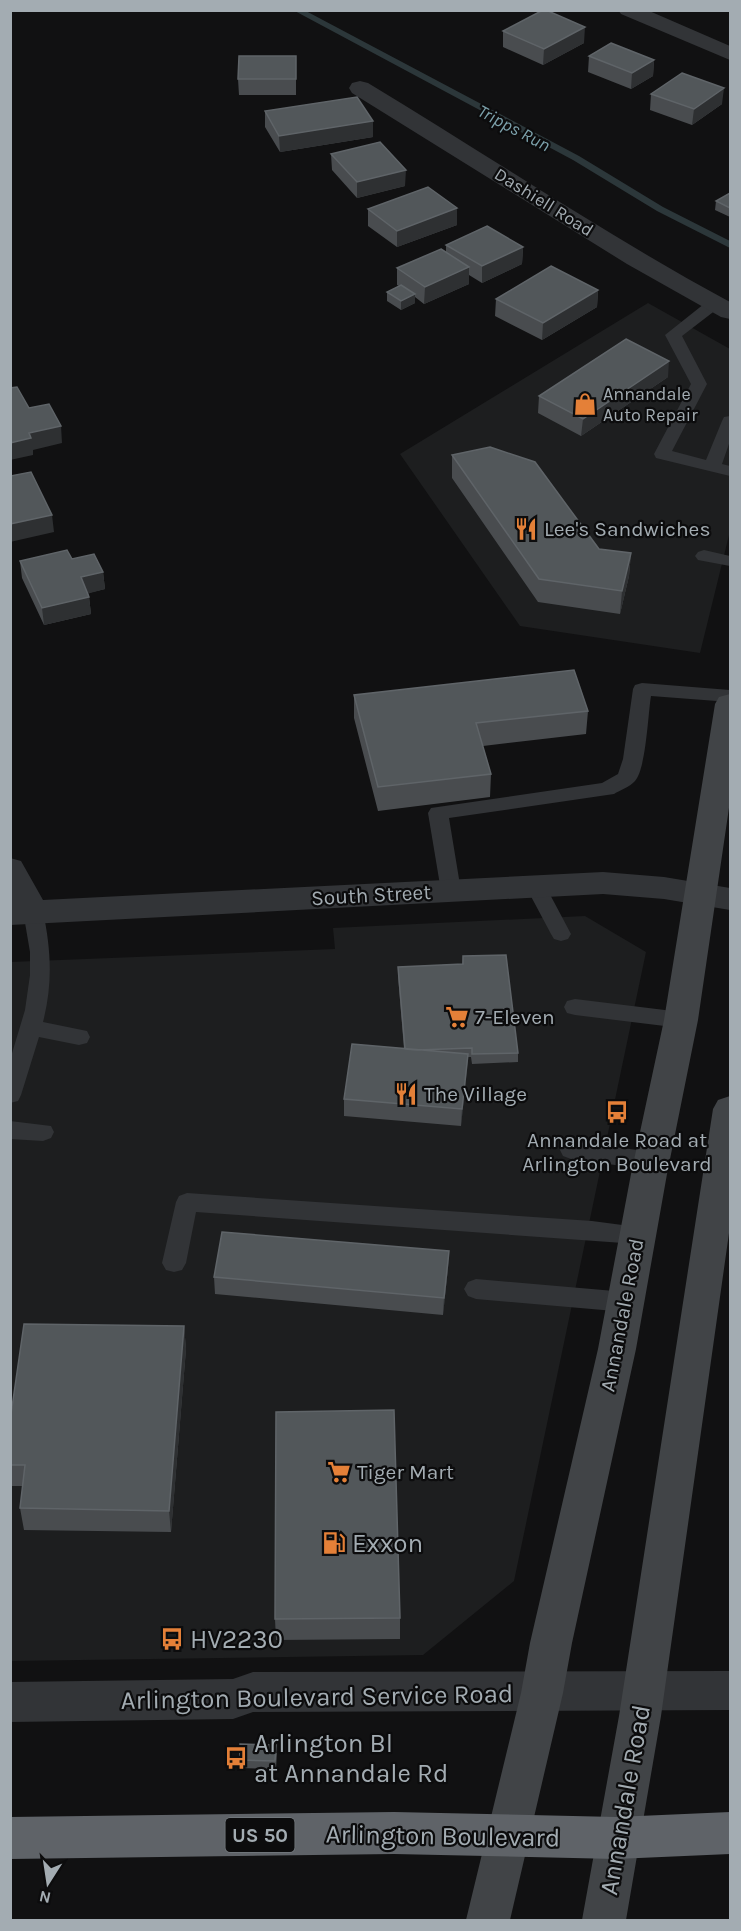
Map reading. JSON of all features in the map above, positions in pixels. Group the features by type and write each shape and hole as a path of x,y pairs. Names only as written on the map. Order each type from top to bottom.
{"highway":[{"name":"Arlington Boulevard","path":"10,1838 394,1833 616,1838 730,1833"}],"main road":[{"name":"Annandale Road","path":"488,1920 542,1693 550,1643 626,1302 651,1161 681,1020 715,897 730,704"},
{"name":"Annandale Road","path":"604,1920 616,1838 645,1692 649,1647 730,1109"}],"street":[{"path":"628,10 730,54"},
{"name":"Dashiell Road","path":"360,88 448,140 572,221 723,308"},
{"path":"10,869 22,912"},
{"name":"South Street","path":"22,912 603,883 664,888 715,897"},
{"name":"Arlington Boulevard Service Road","path":"10,1702 234,1699 253,1692 730,1691"}],"lane":[{"path":"723,308 673,335 699,384 662,454 730,471"},
{"path":"712,466 730,421"},
{"path":"704,556 730,561"},
{"path":"451,891 438,813 607,789 627,778 633,759 642,689 730,696"},
{"path":"536,887 561,934"},
{"path":"10,1095 31,1027 41,957 22,912"},
{"path":"575,1007 681,1020"},
{"path":"31,1027 79,1037"},
{"path":"10,1130 43,1132"},
{"path":"571,1150 651,1161"},
{"path":"174,1263 187,1202 637,1235"},
{"path":"476,1289 626,1302"}],"shaded area":[{"path":"648,303 730,349 730,531 700,653 520,626 400,454"},
{"path":"585,916 646,952 514,1581 423,1655 11,1661 10,962 335,949 333,928"}],"building":[{"path":"543,10 585,27 544,49 503,31"},
{"path":"611,43 654,60 632,73 589,56"},
{"path":"239,56 296,56 296,79 238,79"},
{"path":"682,73 724,88 694,109 651,94"},
{"path":"357,97 373,121 279,136 265,111"},
{"path":"380,142 406,170 357,182 331,154"},
{"path":"428,187 457,208 397,231 368,209"},
{"path":"730,193 730,208 716,201"},
{"path":"487,226 523,247 482,266 446,245"},
{"path":"441,249 469,267 425,287 397,268"},
{"path":"551,266 598,290 543,323 496,299"},
{"path":"401,285 415,294 401,301 387,292"},
{"path":"626,339 669,361 583,419 539,396"},
{"path":"17,387 29,408 49,404 61,426 29,433 31,438 10,443 10,388"},
{"name":"Lee's Sandwiches","path":"490,447 535,462 599,549 631,553 622,591 539,579 452,455"},
{"path":"31,472 52,515 10,524 10,476"},
{"path":"67,550 72,559 94,554 103,572 81,577 89,597 42,608 20,561"},
{"path":"574,670 588,711 476,723 491,774 378,787 354,695"},
{"name":"7-Eleven","path":"506,955 518,1053 472,1054 472,1048 405,1049 398,967 463,964 463,956"},
{"name":"The Village","path":"352,1044 468,1054 462,1109 344,1099"},
{"path":"222,1232 449,1251 444,1298 214,1277"},
{"path":"24,1324 184,1326 169,1511 20,1508 25,1465 10,1465 10,1421"},
{"path":"394,1410 400,1618 275,1619 276,1412"},
{"path":"240,1744 276,1745 275,1761 240,1760"}],"waterway":[{"name":"Tripps Run","path":"297,10 576,158 660,209 730,245"}],"place":[{"name":"Annandale Auto Repair","path":"585,404"},
{"name":"Lee's Sandwiches","path":"526,529"},
{"name":"7-Eleven","path":"457,1017"},
{"name":"The Village","path":"406,1094"},
{"name":"Annandale Road at Arlington Boulevard","path":"617,1112"},
{"name":"Tiger Mart","path":"339,1472"},
{"name":"Exxon","path":"334,1543"},
{"name":"HV2230","path":"172,1639"},
{"name":"Arlington Bl at Annandale Rd","path":"236,1758"}]}
